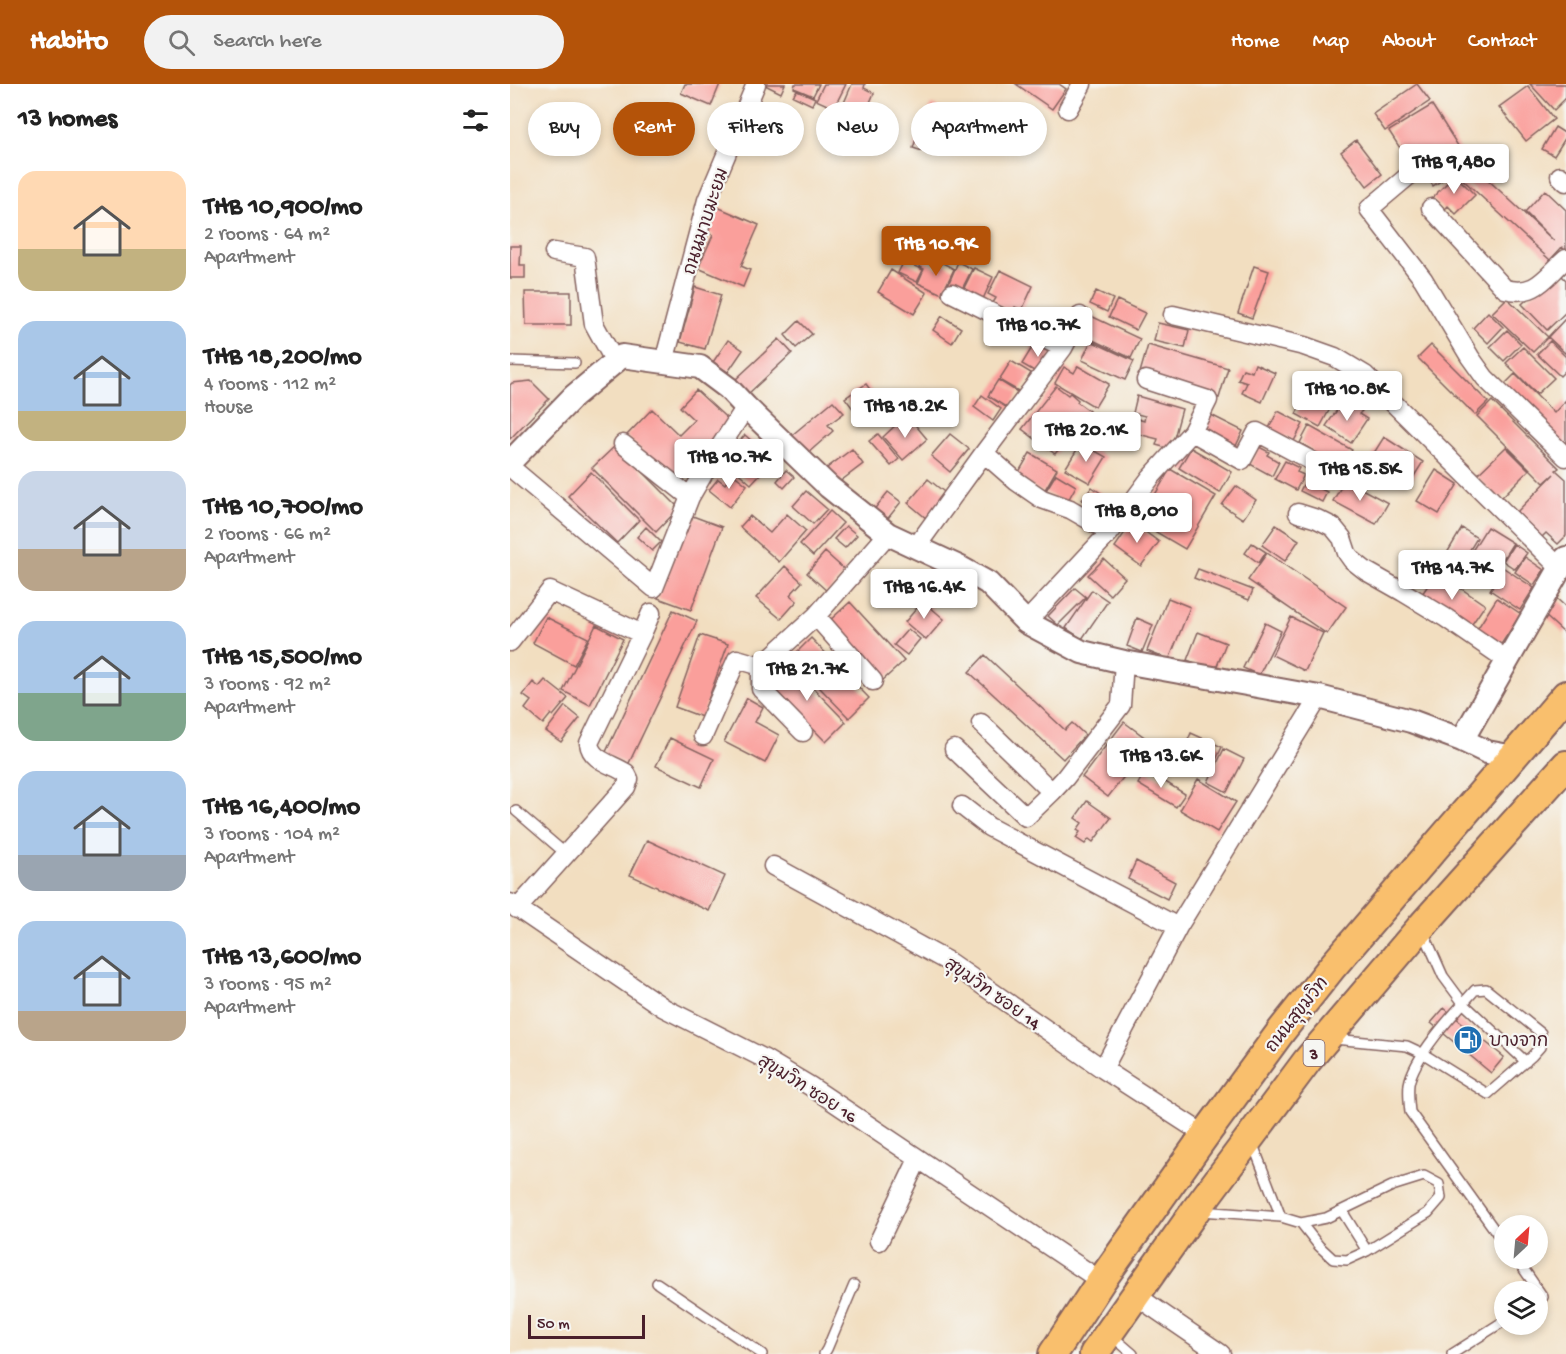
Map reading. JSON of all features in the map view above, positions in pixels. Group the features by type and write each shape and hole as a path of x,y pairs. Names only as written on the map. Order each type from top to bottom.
{"main road":[{"name":"ถนนสุขุมวิท","path":"1053,1354 1101,1281 1282,1030 1332,967 1566,695"},
{"path":"1514,757 1564,772"},
{"name":"ถนนสุขุมวิท","path":"1102,1344 1135,1294 1326,1038 1421,927 1564,772"}],"street":[{"name":"ถนนมาบมะยม","path":"664,362 707,200 756,84"},
{"path":"1068,109 1082,84"},
{"path":"1413,172 1369,209 1423,279 1485,378 1566,457"},
{"path":"1431,208 1505,288 1517,292 1527,291 1544,280 1566,259"},
{"path":"554,252 585,257 594,324 615,362"},
{"path":"952,293 1063,348"},
{"path":"1173,315 1304,346 1335,357 1365,375 1563,563 1462,740"},
{"path":"916,547 1063,348 1080,316"},
{"path":"510,462 574,396 622,356 700,367 728,388 829,487 888,534 988,583 1026,622 1082,652 1124,662 1319,697 1411,721 1487,752 1514,757"},
{"path":"1026,622 1110,532 1150,477 1192,432 1208,400 1146,380"},
{"path":"510,467 654,588 690,497 746,407"},
{"path":"1192,432 1242,460 1257,432 1325,468"},
{"path":"623,444 690,497"},
{"path":"984,453 1016,481 1042,499 1070,508 1110,532"},
{"path":"1298,513 1333,527 1342,538 1352,560 1366,572 1446,618 1507,660"},
{"path":"803,732 761,689 761,666 816,616 888,534"},
{"path":"510,642 550,591 642,634"},
{"path":"513,906 566,854 626,787 629,779 626,773 596,757 589,743 651,613"},
{"path":"816,616 873,681"},
{"path":"703,736 737,658 761,666"},
{"path":"954,749 1026,817 1065,778 1121,705 1124,662"},
{"path":"1103,1069 1178,927 1319,697"},
{"path":"981,723 1052,792"},
{"path":"962,807 989,827 1178,927"},
{"name":"สุขุมวิท ซอย 14","path":"773,866 949,962 1103,1069 1205,1135"},
{"name":"สุขุมวิท ซอย 16","path":"513,906 664,1008 801,1080 1101,1281"},
{"path":"879,1241 918,1159"},
{"path":"1135,1294 1221,1354"}],"lane":[{"path":"512,363 574,363"},
{"path":"516,811 566,854"},
{"path":"1421,927 1443,976 1463,1003 1526,1062"},
{"path":"1326,1038 1407,1046 1422,1053 1488,1094 1540,1047 1541,1033 1486,989 1475,990 1422,1053 1410,1082 1408,1102 1410,1112 1494,1229"},
{"path":"1250,1137 1281,1217"},
{"path":"1196,1211 1281,1217 1301,1223 1326,1218 1392,1186 1424,1176 1438,1184 1440,1198 1428,1213 1367,1251 1347,1260 1334,1259 1319,1246 1301,1223"},
{"path":"1342,1210 1367,1251"},
{"path":"657,1283 762,1354"},
{"path":"828,1352 854,1285"},
{"path":"1452,1354 1494,1327"},
{"path":"1102,1344 1133,1354"}],"building":[{"path":"685,84 720,84 713,102 707,102 707,104 681,93"},
{"path":"763,84 785,84 781,93"},
{"path":"795,84 819,84 813,96 794,88"},
{"path":"824,84 846,84 837,102 816,100"},
{"path":"852,84 865,84 864,88 874,93 870,102 844,102"},
{"path":"1016,84 1059,84 1066,89 1052,109 1047,106 1047,102 1042,102"},
{"path":"1417,84 1430,101 1385,131 1373,114"},
{"path":"1530,84 1566,84 1566,98 1554,110"},
{"path":"1528,86 1554,119 1526,141 1499,107"},
{"path":"797,90 815,98 812,105 793,96"},
{"path":"1432,105 1469,163 1433,186 1413,155 1407,159 1389,131"},
{"path":"1555,127 1566,134 1566,137 1554,156 1542,149"},
{"path":"1356,140 1382,174 1367,186 1341,152"},
{"path":"1471,164 1554,241 1525,212 1545,190 1566,210 1566,251 1562,247 1550,260 1459,176"},
{"path":"1455,175 1475,195 1456,214 1448,206 1444,210 1432,198"},
{"path":"715,206 759,225 741,266 750,270 743,287 698,268 713,235 704,231"},
{"path":"510,246 521,246 520,265 525,265 525,278 510,278"},
{"path":"904,261 923,270 917,282 898,273"},
{"path":"923,261 938,268 941,262 954,269 942,294 918,283 924,269 920,267"},
{"path":"958,262 972,269 961,291 948,285"},
{"path":"1254,266 1269,271 1252,318 1238,313"},
{"path":"974,268 993,277 983,299 963,290"},
{"path":"891,270 927,293 914,314 878,292"},
{"path":"1000,270 1033,286 1022,310 1015,307 1013,313 993,303 996,298 988,294"},
{"path":"1557,271 1566,280 1566,312 1547,330 1522,304"},
{"path":"695,287 721,295 705,349 680,342"},
{"path":"1096,291 1113,299 1107,312 1090,304"},
{"path":"525,292 571,292 571,325 526,325"},
{"path":"1507,298 1548,337 1533,352 1492,313"},
{"path":"1117,300 1145,313 1136,330 1109,317"},
{"path":"1488,312 1503,327 1488,343 1473,328"},
{"path":"942,316 961,328 952,343 933,330"},
{"path":"1091,316 1140,339 1131,358 1082,335"},
{"path":"1566,318 1566,354 1548,337"},
{"path":"799,321 812,334 796,348 785,335"},
{"path":"1059,322 1070,329 1064,339 1053,332"},
{"path":"1158,323 1189,330 1185,348 1154,341"},
{"path":"1507,330 1521,344 1504,361 1490,347"},
{"path":"779,339 792,353 748,394 735,380"},
{"path":"728,340 743,350 728,372 713,362"},
{"path":"1036,341 1054,352 1041,375 1022,364"},
{"path":"1091,341 1134,361 1125,380 1082,360"},
{"path":"1550,341 1566,357 1566,370 1560,376 1537,354"},
{"path":"1148,345 1228,368 1219,398 1139,376"},
{"path":"1431,345 1488,402 1475,415 1418,358"},
{"path":"1523,347 1554,378 1537,394 1506,363"},
{"path":"1011,361 1031,373 1020,392 999,380"},
{"path":"1255,364 1275,373 1262,402 1242,393 1247,383 1238,380 1243,369 1252,372"},
{"path":"1078,366 1109,384 1095,407 1055,383 1064,367 1074,373"},
{"path":"1515,374 1554,413 1566,400 1566,455 1500,389"},
{"path":"998,380 1019,393 1009,409 988,396"},
{"path":"531,381 549,399 510,439 510,385"},
{"path":"1313,382 1333,393 1328,402 1332,405 1320,427 1296,414"},
{"path":"866,384 883,407 863,422 845,398"},
{"path":"1056,386 1068,395 1070,393 1089,411 1055,454 1022,429"},
{"path":"696,390 733,424 677,484 626,436 652,409 679,435 694,420 680,407"},
{"path":"982,395 1001,409 993,421 974,407"},
{"path":"889,396 901,412 882,426 875,417 887,408 882,402"},
{"path":"1137,396 1182,409 1171,449 1156,445 1158,439 1134,433 1138,419 1144,421 1145,416 1133,413"},
{"path":"833,401 844,413 828,425 833,431 808,453 792,435"},
{"path":"1492,401 1559,468 1556,470 1566,479 1566,536 1558,544 1546,533 1539,540 1513,516 1554,474 1544,483 1477,416"},
{"path":"1342,403 1349,407 1351,404 1362,411 1359,414 1367,419 1351,443 1326,426"},
{"path":"1278,411 1303,424 1294,441 1285,436 1283,441 1267,432"},
{"path":"1103,414 1118,423 1110,436 1095,427"},
{"path":"1211,415 1243,431 1234,450 1203,431"},
{"path":"912,421 927,439 903,460 883,437 898,423 903,429"},
{"path":"1309,426 1352,450 1341,470 1310,453 1312,450 1300,443"},
{"path":"878,434 899,459 891,466 869,441"},
{"path":"950,434 969,449 950,472 931,456"},
{"path":"745,435 773,460 751,484 723,459"},
{"path":"1384,437 1423,462 1411,481 1372,456"},
{"path":"1081,443 1106,457 1090,483 1065,469"},
{"path":"616,445 679,508 656,532 592,468"},
{"path":"1259,447 1269,452 1267,455 1279,462 1272,476 1250,464"},
{"path":"1506,447 1529,470 1499,500 1476,476"},
{"path":"1191,448 1232,472 1220,493 1179,468"},
{"path":"852,449 863,464 838,483 827,468"},
{"path":"1030,453 1057,469 1043,493 1016,477"},
{"path":"1285,461 1299,468 1297,472 1304,475 1296,490 1275,479"},
{"path":"1170,469 1216,496 1185,549 1139,522"},
{"path":"786,470 794,477 784,488 777,481"},
{"path":"1436,470 1458,484 1439,514 1417,501"},
{"path":"591,472 639,520 617,543 568,496"},
{"path":"733,474 747,485 730,507 709,490 718,479 725,484"},
{"path":"1056,474 1076,486 1066,504 1045,492"},
{"path":"928,479 948,495 927,519 908,503"},
{"path":"1345,480 1388,503 1376,524 1333,501"},
{"path":"1305,481 1327,492 1322,502 1300,491"},
{"path":"1236,486 1256,500 1243,519 1222,505"},
{"path":"1092,487 1115,503 1100,523 1084,512 1089,505 1082,500"},
{"path":"806,491 827,509 813,524 793,506"},
{"path":"888,492 901,502 885,522 872,512"},
{"path":"830,511 843,523 813,556 800,544"},
{"path":"787,514 806,531 779,562 740,527 750,516 770,533"},
{"path":"690,515 722,527 691,610 658,598"},
{"path":"1132,522 1159,542 1141,566 1115,547"},
{"path":"1276,525 1299,540 1285,561 1262,545"},
{"path":"846,526 857,535 845,548 834,539"},
{"path":"646,527 661,542 652,551 637,537"},
{"path":"1487,527 1513,543 1491,578 1465,562"},
{"path":"1462,528 1477,538 1462,563 1447,553"},
{"path":"1252,543 1266,552 1259,563 1245,553"},
{"path":"1514,544 1527,553 1515,569 1503,561"},
{"path":"825,552 846,571 828,592 807,573"},
{"path":"1267,553 1346,607 1327,634 1248,580"},
{"path":"1525,557 1544,570 1534,585 1515,572"},
{"path":"1104,559 1125,578 1110,595 1088,575"},
{"path":"785,566 802,582 790,595 797,601 781,619 756,598"},
{"path":"1504,568 1534,588 1520,610 1490,590"},
{"path":"1198,569 1253,590 1249,600 1194,578"},
{"path":"1437,572 1485,605 1468,630 1420,597"},
{"path":"1075,588 1086,597 1058,625 1048,616"},
{"path":"1092,590 1108,601 1082,639 1066,628"},
{"path":"1555,597 1566,607 1566,631 1564,633 1541,612"},
{"path":"1168,598 1190,607 1169,660 1147,651"},
{"path":"1497,598 1521,614 1498,649 1474,634"},
{"path":"923,601 944,619 926,640 905,622"},
{"path":"850,602 904,661 882,681 828,622"},
{"path":"673,610 697,621 628,765 605,754"},
{"path":"546,617 588,638 574,665 533,643"},
{"path":"1291,617 1323,633 1305,671 1272,655"},
{"path":"1137,618 1153,625 1142,652 1127,646"},
{"path":"1265,623 1281,631 1259,675 1243,668"},
{"path":"596,625 623,639 590,705 563,691"},
{"path":"908,629 920,639 907,655 894,645"},
{"path":"1198,632 1226,643 1215,671 1187,660"},
{"path":"700,635 728,644 702,717 675,707"},
{"path":"811,638 869,698 849,718 791,658"},
{"path":"985,655 1065,730 1072,723 1085,735 1063,759 969,672"},
{"path":"788,662 846,722 826,742 767,682"},
{"path":"545,680 568,698 543,724 525,709 531,701 523,695 533,682 539,687"},
{"path":"747,698 763,707 755,722 779,735 765,763 724,742"},
{"path":"565,706 580,718 561,742 546,731"},
{"path":"1124,722 1151,742 1108,797 1082,777"},
{"path":"1191,733 1222,747 1213,766 1183,752"},
{"path":"670,738 714,759 701,787 656,766"},
{"path":"1224,749 1244,759 1227,792 1208,782"},
{"path":"1146,770 1185,794 1176,807 1138,784"},
{"path":"1198,779 1236,802 1217,832 1180,810"},
{"path":"1087,801 1111,818 1093,842 1089,839 1085,844 1076,838 1080,832 1077,830 1082,823 1075,818"},
{"path":"647,840 725,876 709,911 630,875"},
{"path":"1136,861 1175,882 1167,899 1128,879"},
{"name":"บางจาก","path":"1444,1008 1504,1057 1491,1073 1431,1023"}],"place":[{"name":"บางจาก","path":"1468,1040"}]}
